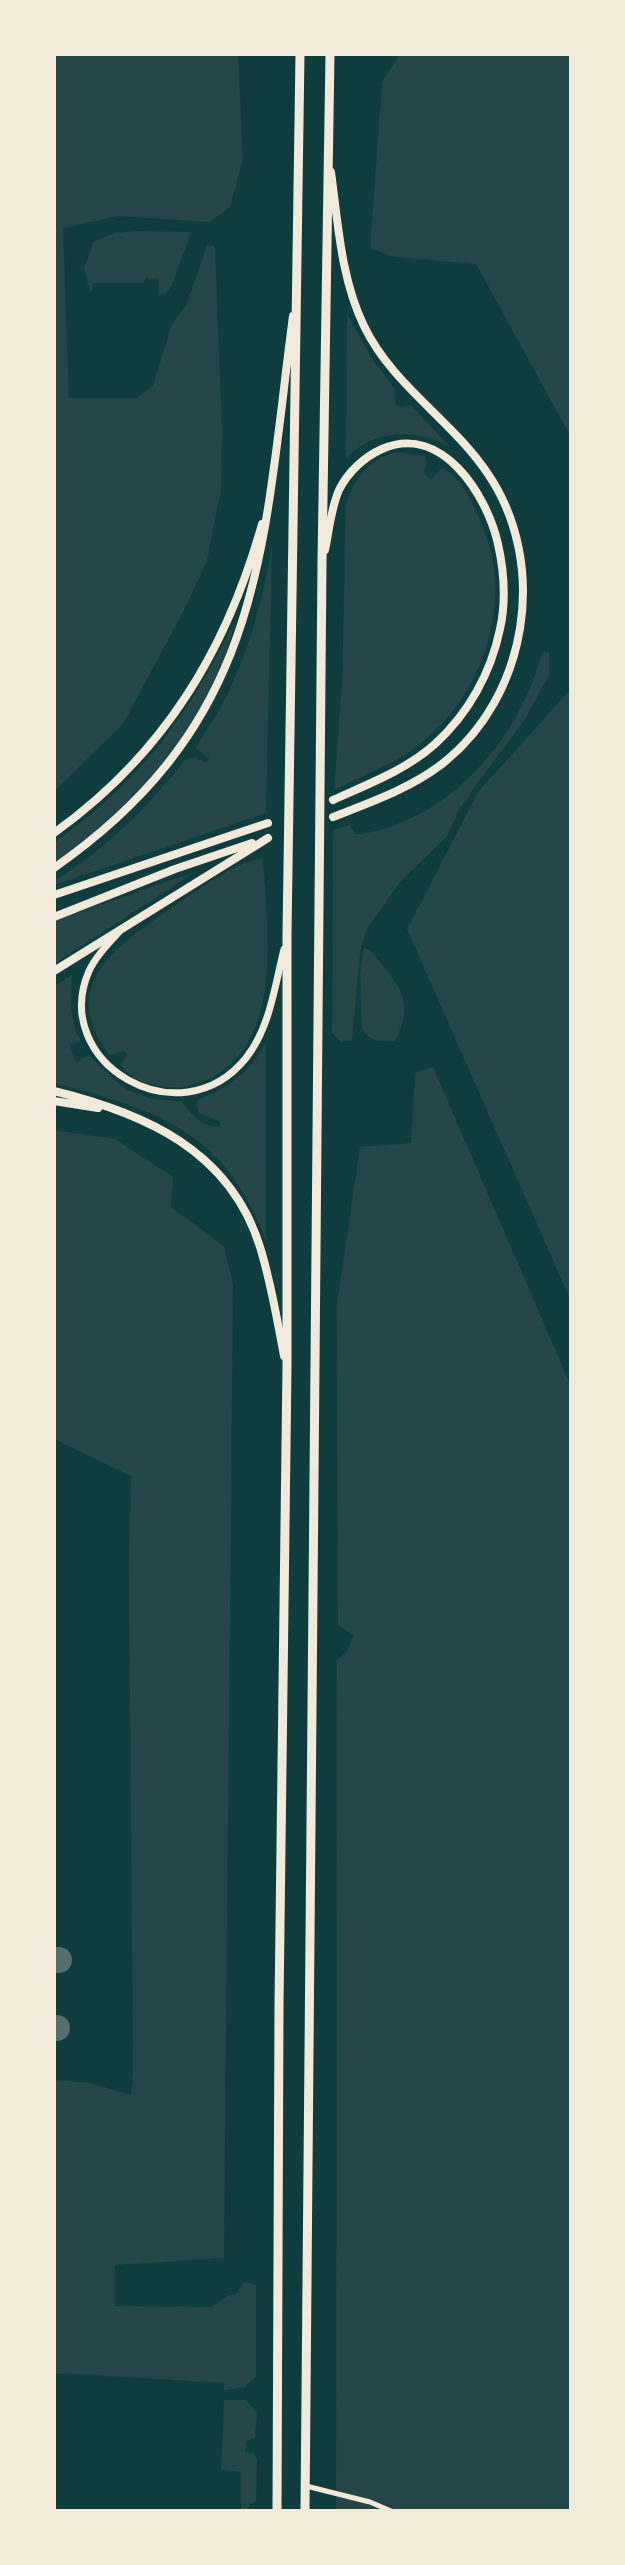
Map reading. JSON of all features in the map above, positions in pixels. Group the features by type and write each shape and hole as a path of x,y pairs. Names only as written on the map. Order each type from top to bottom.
{"highway":[{"path":"277,2511 279,2006 287,1366 287,935 300,54"},
{"path":"305,2511 322,562 330,54"}],"main road":[{"path":"329,161 348,283 364,326 390,366 459,436 489,475 503,498 512,523 524,584 521,623 510,667 498,694 474,731 443,763 412,784 333,817"},
{"path":"54,868 87,845 147,790 205,711 230,659 250,603 263,544 297,282"},
{"path":"322,562 337,496 351,472 364,459 381,449 409,443 442,454 470,483 492,525 503,574 503,611 494,653 482,682 456,722 417,758 333,800"},
{"path":"54,833 87,810 125,773 165,728 192,691 239,598 269,497"},
{"path":"54,895 268,823"},
{"path":"54,917 175,869 268,838 54,971"},
{"path":"54,1091 126,1112 164,1130 190,1147 214,1169 239,1203 260,1247 287,1366"},
{"path":"54,1101 126,1112"}],"street":[{"path":"122,929 99,955 86,978 83,1001 88,1032 99,1054 118,1074 145,1088 170,1093 214,1084 245,1058 266,1021 287,935"},
{"path":"306,2486 370,2502 391,2511"}],"shaded area":[{"path":"54,54 238,54 243,159 230,207 209,222 118,216 63,228 69,398 137,398 153,385 172,324 186,306 207,245 215,246 222,431 221,489 207,561 123,724 54,792"},
{"path":"400,54 571,54 571,437 476,264 394,257 370,248 382,82"},
{"path":"191,232 172,285 166,293 158,296 159,279 145,278 144,283 93,283 90,291 84,268 94,241 115,233"},
{"path":"347,314 372,359 395,389 395,404 400,407 411,405 449,446 422,436 395,434 369,442 346,459"},
{"path":"397,452 425,456 427,463 424,473 431,480 442,468 456,478 467,494 483,528 492,558 495,589 493,621 485,652 472,681 455,708 434,731 401,757 334,790 342,684 346,506 353,487 370,465"},
{"path":"272,543 266,813 54,885 54,881 91,856 125,826 185,760 194,757 206,763 209,759 196,748 222,705 247,646 260,605"},
{"path":"235,620 219,669 178,743 126,804 54,863 54,843 113,795 160,744 200,686"},
{"path":"543,651 549,653 549,675 525,719 459,810 447,836 400,882 367,929 360,952 352,1040 341,1042 332,1033 333,830 350,825 355,834 361,834 390,827 417,816 464,782 503,738 531,686"},
{"path":"571,689 571,1301 407,929 478,792"},
{"path":"263,858 267,974 263,1003 241,1053 215,1076 189,1086 162,1086 134,1078 121,1064 128,1055 124,1051 110,1055 94,1029 89,1006 92,986 102,967 135,934 207,884 228,871"},
{"path":"195,872 54,964 54,921"},
{"path":"364,948 370,950 388,972 404,1002 401,1026 395,1041 372,1039 362,1029 360,972"},
{"path":"72,975 72,1017 81,1042 69,1044 76,1062 88,1055 125,1089 149,1098 182,1102 194,1116 208,1125 220,1127 220,1121 199,1113 196,1102 240,1076 266,1041 266,1242 250,1205 231,1175 209,1151 184,1131 125,1103 54,1083 54,986"},
{"path":"433,1067 571,1386 571,2511 336,2511 337,1660 347,1652 353,1635 338,1625 337,1304 360,1147 411,1143 415,1073"},
{"path":"54,1130 115,1139 173,1177 171,1207 224,1246 233,1284 224,2258 115,2265 115,2306 212,2307 227,2296 236,2294 244,2282 256,2285 256,2376 245,2387 224,2390 224,2383 54,2373 54,2080 90,2083 131,2095 133,2075 131,1476 54,1439"},
{"path":"224,2400 246,2400 257,2413 255,2438 246,2441 245,2452 254,2454 257,2459 256,2501 249,2505 247,2511 241,2511 241,2472 221,2470"}],"taxiway":[{"path":"54,1960 59,1960"}]}
